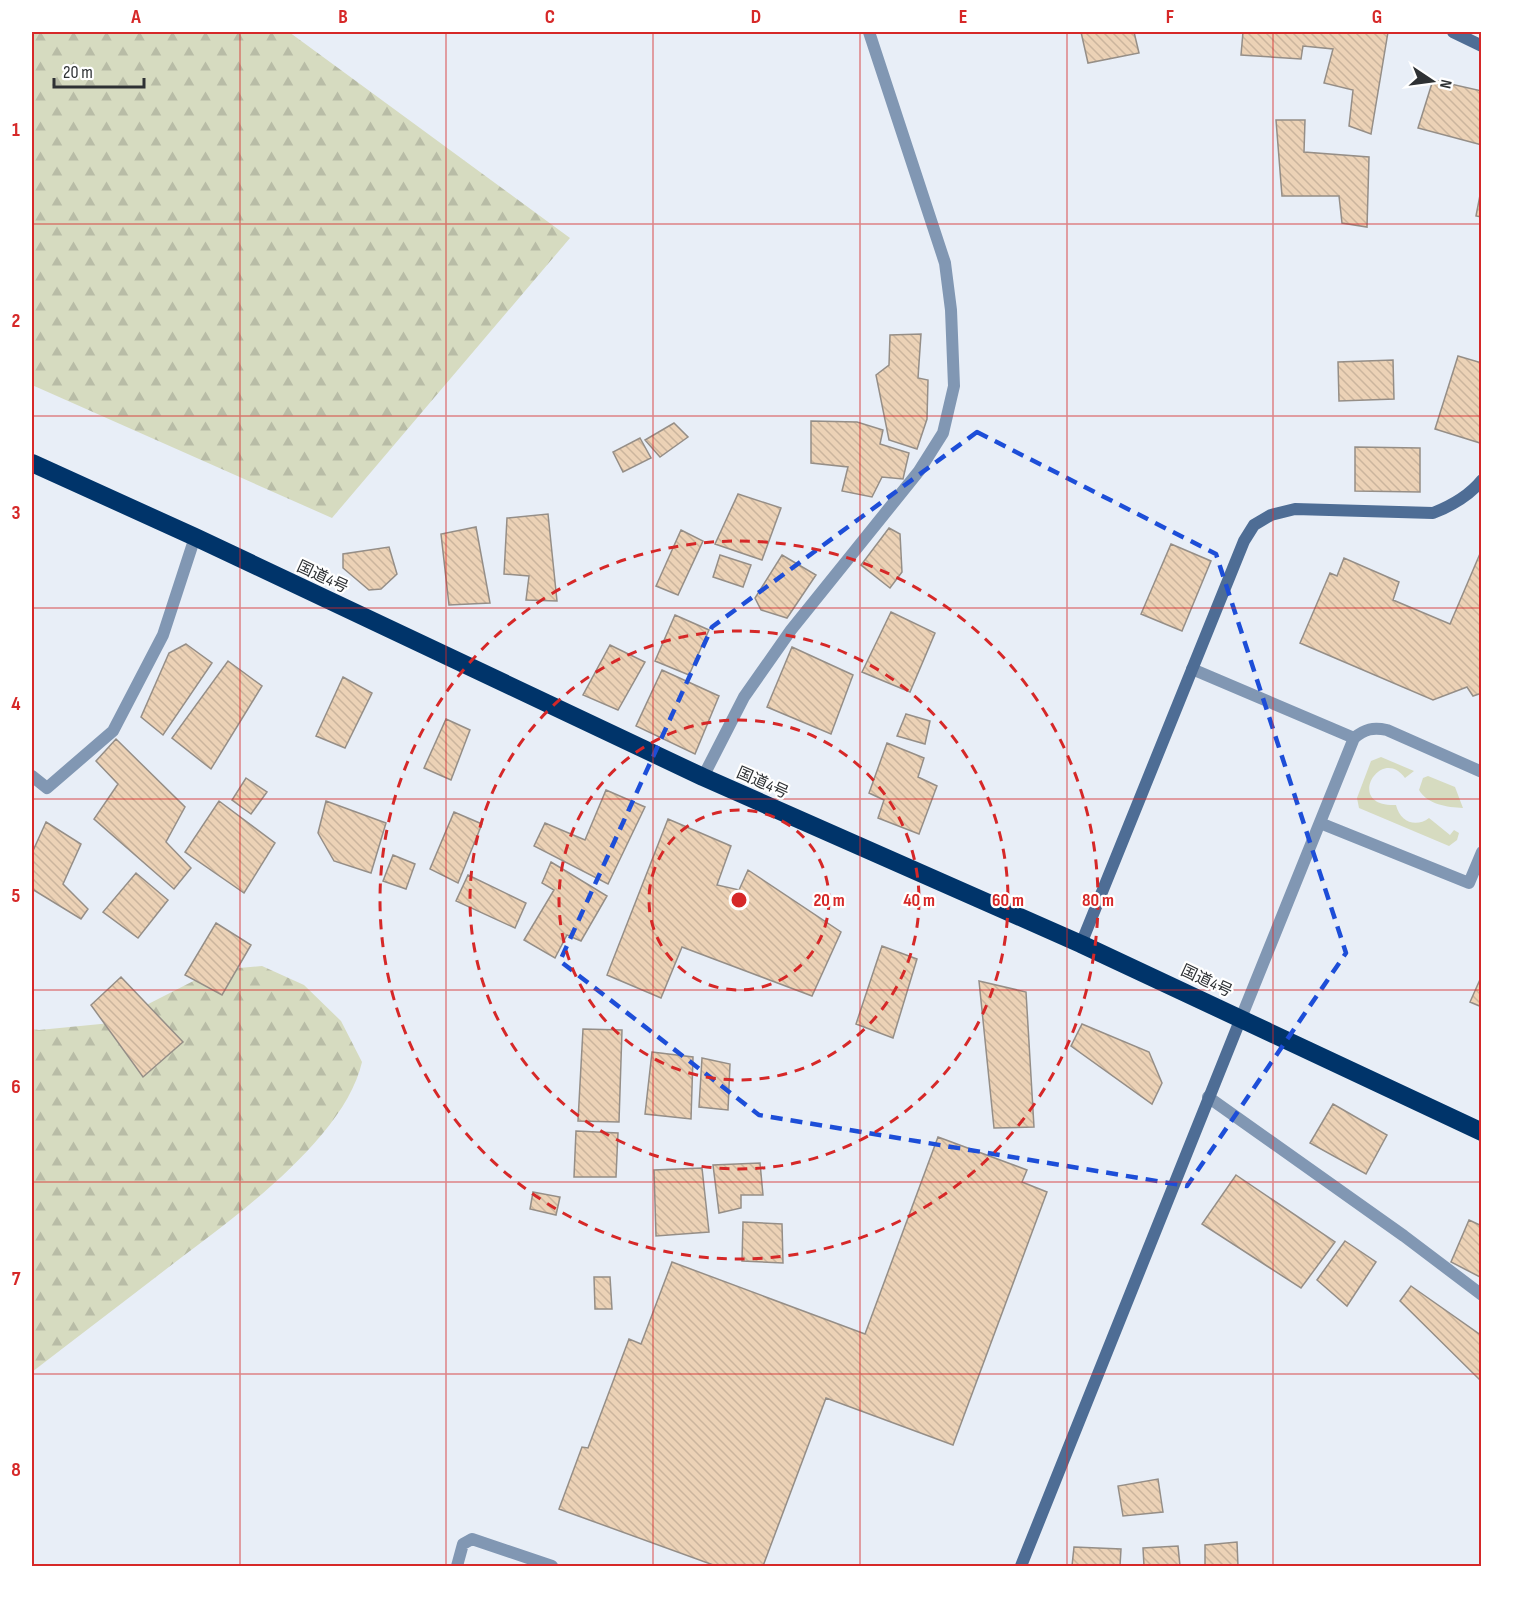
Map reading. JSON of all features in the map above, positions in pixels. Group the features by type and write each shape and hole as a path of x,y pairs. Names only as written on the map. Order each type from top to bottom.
{"highway":[{"name":"国道4号","path":"32,463 195,537 703,777 1081,944 1482,1132"}],"street":[{"path":"703,777 744,697 791,630 919,471 944,433 954,386 951,310 945,263 869,32"},
{"path":"1453,32 1482,46"},
{"path":"1081,944 1244,541 1254,525 1270,515 1295,509 1433,513 1461,500 1482,480"},
{"path":"32,776 47,788 113,731 163,635 195,537"},
{"path":"1192,669 1354,738"},
{"path":"1021,1566 1354,738 1365,730 1378,728 1387,730 1482,772"},
{"path":"1320,823 1469,883 1482,852"},
{"path":"1208,1097 1404,1236 1482,1295"},
{"path":"458,1566 464,1544 472,1539 552,1566"}],"highlighted area":[{"path":"977,432 1216,554 1346,953 1187,1186 759,1115 560,961 712,627"}],"green space":[{"path":"32,32 289,32 570,238 332,518 32,385"},
{"path":"1381,757 1414,771 1405,778 1396,769 1386,768 1378,772 1369,788 1372,797 1380,803 1396,805 1401,816 1409,822 1419,823 1429,818 1450,835 1454,830 1459,833 1457,840 1449,846 1359,808 1357,798 1371,761"},
{"path":"1428,776 1455,787 1463,808 1438,804 1427,799 1419,790 1423,778"},
{"path":"262,966 304,985 341,1021 362,1062 351,1092 332,1121 308,1150 280,1178 220,1228 32,1372 32,1029 111,1023 215,970"}],"building":[{"path":"1081,32 1134,32 1139,53 1088,63"},
{"path":"1243,32 1388,32 1371,134 1349,126 1353,90 1324,83 1333,49 1303,46 1301,59 1241,55"},
{"path":"1433,80 1482,91 1482,145 1418,128"},
{"path":"1276,120 1305,120 1304,152 1369,157 1367,227 1342,223 1339,196 1282,196"},
{"path":"1482,190 1482,217 1476,216"},
{"path":"921,334 918,378 928,380 927,419 917,449 889,440 876,375 889,365 890,335"},
{"path":"1458,356 1482,363 1482,437 1480,443 1435,429"},
{"path":"1393,360 1394,399 1339,401 1338,362"},
{"path":"811,421 857,422 883,430 880,444 909,453 903,479 882,477 872,497 842,491 848,467 811,463"},
{"path":"674,423 688,437 660,457 645,440"},
{"path":"640,438 651,458 623,472 613,452"},
{"path":"1355,447 1420,448 1420,492 1355,491"},
{"path":"738,494 781,508 762,560 715,544"},
{"path":"548,514 557,601 526,600 529,576 504,574 507,518"},
{"path":"476,527 490,603 449,605 441,534"},
{"path":"889,528 900,534 902,572 890,588 861,565"},
{"path":"681,530 703,541 678,595 656,586"},
{"path":"1171,544 1211,561 1182,631 1141,614"},
{"path":"389,547 397,574 381,589 369,590 343,568 343,554"},
{"path":"1482,549 1482,693 1473,696 1467,687 1433,700 1300,643 1330,573 1337,576 1344,558 1399,582 1393,600 1450,624"},
{"path":"720,555 751,565 743,587 713,577"},
{"path":"782,555 816,575 787,618 761,610 755,598"},
{"path":"891,612 935,633 910,692 862,672"},
{"path":"675,615 709,630 689,675 655,661"},
{"path":"186,644 212,663 163,735 141,717 169,653"},
{"path":"610,645 645,662 618,710 583,695"},
{"path":"792,647 853,675 831,734 767,707"},
{"path":"228,661 262,686 211,769 172,738"},
{"path":"662,670 719,696 695,754 636,726"},
{"path":"343,677 372,693 345,748 316,736"},
{"path":"906,714 930,721 925,744 897,736"},
{"path":"446,719 470,730 451,780 424,768"},
{"path":"116,739 185,807 166,842 191,868 174,889 94,819 118,784 96,761"},
{"path":"887,743 924,758 918,777 937,786 919,834 878,818 884,800 869,793"},
{"path":"246,778 267,792 251,814 232,800"},
{"path":"606,790 645,807 608,884 534,846 545,823 585,840"},
{"path":"219,801 275,843 244,893 185,852"},
{"path":"326,801 386,823 371,873 334,861 318,833"},
{"path":"454,812 482,824 458,883 430,869"},
{"path":"668,819 731,846 717,885 739,890 748,870 841,932 812,996 682,947 661,998 607,975"},
{"path":"46,822 81,844 63,884 88,909 81,919 32,889 32,853"},
{"path":"393,855 415,864 406,889 383,881"},
{"path":"551,862 607,896 581,941 567,935 555,958 524,940 554,890 542,883"},
{"path":"136,873 168,900 138,938 103,912"},
{"path":"468,875 526,903 515,928 456,901"},
{"path":"216,923 251,945 222,995 185,975"},
{"path":"882,946 917,959 893,1038 856,1024"},
{"path":"1482,975 1482,1007 1470,1002"},
{"path":"121,977 183,1042 143,1077 91,1005"},
{"path":"979,981 1026,992 1034,1127 994,1128"},
{"path":"1082,1024 1149,1052 1162,1083 1152,1104 1071,1046"},
{"path":"583,1029 622,1030 619,1122 578,1121"},
{"path":"652,1052 693,1057 691,1119 645,1114"},
{"path":"702,1058 730,1064 728,1110 699,1107"},
{"path":"1333,1104 1387,1135 1366,1174 1310,1143"},
{"path":"576,1131 618,1133 616,1177 574,1177"},
{"path":"938,1137 1027,1170 1022,1182 1047,1192 953,1445 826,1398 763,1566 716,1566 559,1509 582,1447 588,1448 629,1339 641,1344 672,1262 865,1334"},
{"path":"760,1163 763,1195 741,1195 741,1208 719,1213 713,1165"},
{"path":"702,1168 709,1232 656,1236 654,1170"},
{"path":"1236,1175 1335,1242 1301,1288 1202,1224"},
{"path":"533,1192 560,1197 556,1215 530,1209"},
{"path":"1469,1220 1482,1226 1482,1278 1451,1262"},
{"path":"743,1222 782,1224 783,1263 742,1261"},
{"path":"1345,1241 1376,1262 1347,1306 1317,1280"},
{"path":"594,1277 610,1277 612,1309 595,1309"},
{"path":"1411,1286 1482,1336 1482,1382 1400,1301"},
{"path":"1158,1479 1163,1512 1123,1516 1118,1486"},
{"path":"1237,1542 1238,1566 1205,1566 1205,1545"},
{"path":"1178,1546 1180,1566 1144,1566 1143,1548"},
{"path":"1074,1547 1121,1549 1120,1566 1072,1566"}]}
